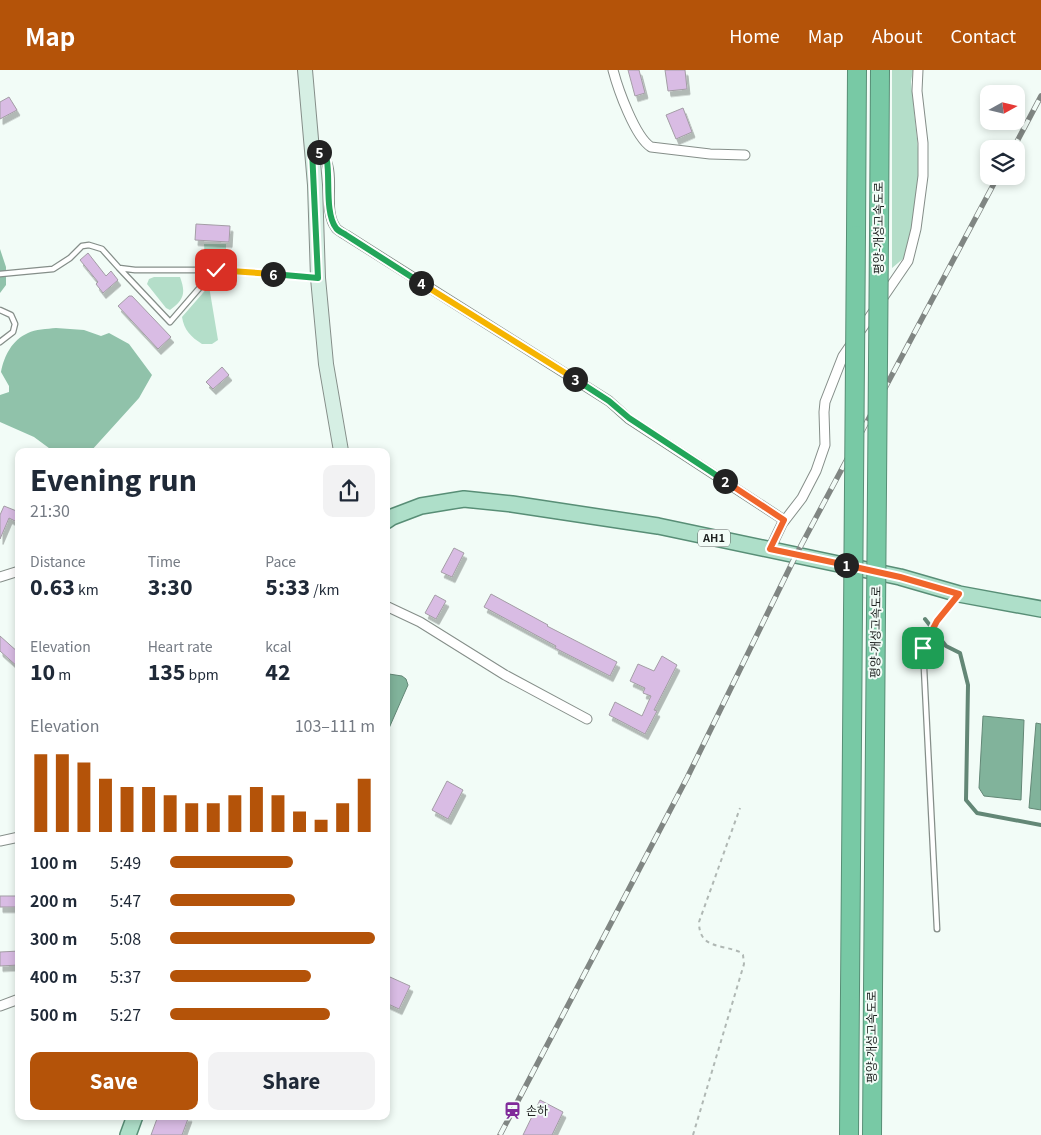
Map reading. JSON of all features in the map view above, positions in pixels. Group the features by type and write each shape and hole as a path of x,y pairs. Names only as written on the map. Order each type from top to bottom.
{"highway":[{"name":"평양-개성고속도로","path":"849,1135 857,70"},
{"name":"평양-개성고속도로","path":"872,1135 880,70"}],"main road":[{"name":"AH1","path":"390,518 421,506 464,499 512,504 658,526 900,577 959,594 1041,609"},
{"path":"128,1135 134,1120"}],"street":[{"path":"305,70 312,150 318,278 326,364 340,448"},
{"path":"613,70 617,85 644,143 651,147 710,154 745,155"},
{"path":"770,549 784,520 802,498 816,471 825,445 825,402 843,356 908,261 916,229 923,176 923,143 917,91 918,70"},
{"path":"312,150 318,152 327,161 332,219 336,228 609,401 629,418 784,520"},
{"path":"0,577 15,572"},
{"path":"390,608 420,622 505,675 587,719"},
{"path":"0,841 15,838"},
{"path":"0,1006 15,1000"}],"lane":[{"path":"0,274 53,269 70,258 82,246 89,245 102,249 170,322 216,270"},
{"path":"119,268 135,270 216,270 318,278"},
{"path":"0,310 11,315 15,324 13,332 0,342"},
{"path":"937,929 923,648 937,621 959,594"}],"path":[{"path":"692,1135 744,964 743,955 740,952 708,943 701,936 699,930 699,922 740,808"}],"shaded area":[{"path":"892,70 913,70 911,82 920,167 914,221 904,258 892,268"},
{"path":"204,244 226,244 226,262 205,262"},
{"path":"0,249 6,267 6,285 0,293"},
{"path":"154,277 180,277 183,288 182,296 178,303 170,310 166,308 147,284 149,279"},
{"path":"209,286 218,340 212,344 202,344 189,333 184,326 182,317"},
{"path":"41,329 84,330 101,336 109,333 129,344 152,375 139,398 94,448 49,448 34,437 0,422 0,395 9,392 9,386 1,372 4,360 17,340 22,336"},
{"path":"390,674 402,676 406,679 408,685 390,726"},
{"path":"983,716 1024,720 1021,800 984,796 979,788"},
{"path":"1036,723 1041,724 1041,810 1029,808"}],"building":[{"path":"628,70 639,70 645,93 635,96"},
{"path":"665,70 685,70 687,89 668,91"},
{"path":"9,97 17,110 0,119 0,102"},
{"path":"683,108 692,132 676,139 666,115"},
{"path":"196,224 230,226 229,242 195,240"},
{"path":"88,253 106,276 111,271 118,280 103,293 96,284 98,282 80,260"},
{"path":"129,296 132,296 171,337 158,349 118,306"},
{"path":"222,367 229,375 213,389 206,382"},
{"path":"4,506 15,510 15,521 9,518 0,539 0,515"},
{"path":"454,548 464,553 452,577 441,572"},
{"path":"491,594 547,626 617,662 610,676 555,648 556,646 484,607"},
{"path":"435,595 446,601 436,619 425,613"},
{"path":"0,636 15,649 15,664 0,651"},
{"path":"662,656 677,665 654,710 657,711 645,734 609,715 615,702 642,716 651,696 643,693 645,688 630,681 638,664 654,671"},
{"path":"447,781 463,790 448,819 432,810"},
{"path":"0,896 15,896 15,907 0,907"},
{"path":"15,951 15,965 0,966 0,952"},
{"path":"390,977 410,986 399,1009 390,1005"},
{"path":"540,1100 563,1112 552,1135 523,1135"},
{"path":"157,1120 188,1120 182,1135 151,1135"}],"waterway":[{"path":"925,619 946,646 960,653 968,685 966,800 977,813 1041,825"}],"railway":[{"path":"1018,140 1041,96"},
{"path":"500,1135 687,778 796,555 993,185"}],"place":[{"name":"손하","path":"512,1111"}],"route":[{"path":"216,270 318,278 312,150 318,152 327,161 330,207 336,228 609,401 629,418 784,520 770,549 900,577 959,594 937,621 923,648"}]}
